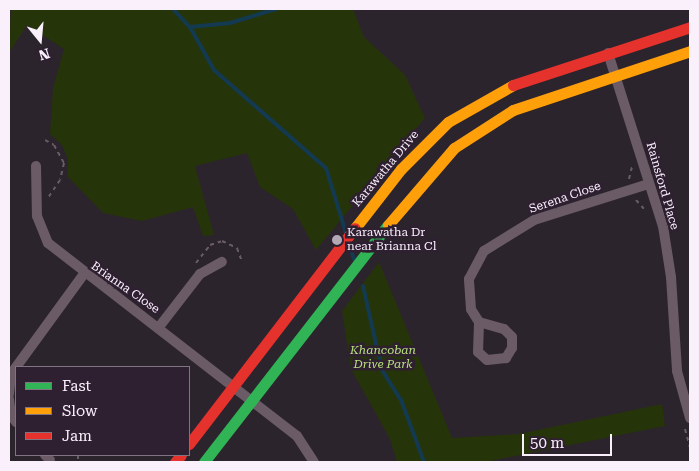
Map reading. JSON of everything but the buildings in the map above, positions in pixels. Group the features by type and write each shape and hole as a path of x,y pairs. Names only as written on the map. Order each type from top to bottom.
{"main road":[{"name":"Karawatha Drive","path":"190,443 338,250 425,143 464,110 508,87 690,27"},
{"path":"204,462 368,248 424,179 471,135 513,110 690,51"}],"street":[{"name":"Rainsford Place","path":"608,53 648,184 663,226 671,277 676,371 687,421"},
{"name":"Brianna Close","path":"36,166 37,216 48,243 84,274 159,327 297,436 314,462"},
{"name":"Serena Close","path":"479,322 471,308 469,280 484,251 534,220 648,184"},
{"path":"159,327 200,274 222,262"},
{"path":"17,366 84,274"},
{"path":"9,394 11,374 15,369"},
{"path":"9,399 11,415 15,421"}],"path":[{"path":"45,140 54,145 64,163 60,180 47,201"},
{"path":"630,162 632,189 636,200 647,215"},
{"path":"687,421 690,448"}],"green space":[{"path":"11,9 353,9 364,37 405,75 425,118 316,250 293,209 260,187 247,153 195,166 214,235 203,236 193,207 142,221 103,213 67,176 68,160 62,145 50,134 53,88 64,49 27,25 9,53"},
{"name":"Khancoban Drive Park","path":"379,262 452,438 519,434 662,404 665,426 485,462 397,462 390,439 351,369 342,311"}],"waterway":[{"path":"173,9 190,27 230,23 276,9"},
{"path":"190,27 214,70 326,168 346,233"},
{"path":"349,244 354,259"},
{"path":"363,286 382,370 401,400 424,462"}],"traffic: fast":[{"path":"204,462 388,225"}],"traffic: slow":[{"path":"388,225 454,148 513,110 690,51"},
{"path":"355,228 401,169 448,122 513,85"}],"traffic: jam":[{"path":"513,85 690,27"},
{"path":"190,443 355,228"},
{"path":"175,462 180,456"}],"place":[{"name":"Karawatha Dr near Brianna Cl","path":"337,240"}]}
